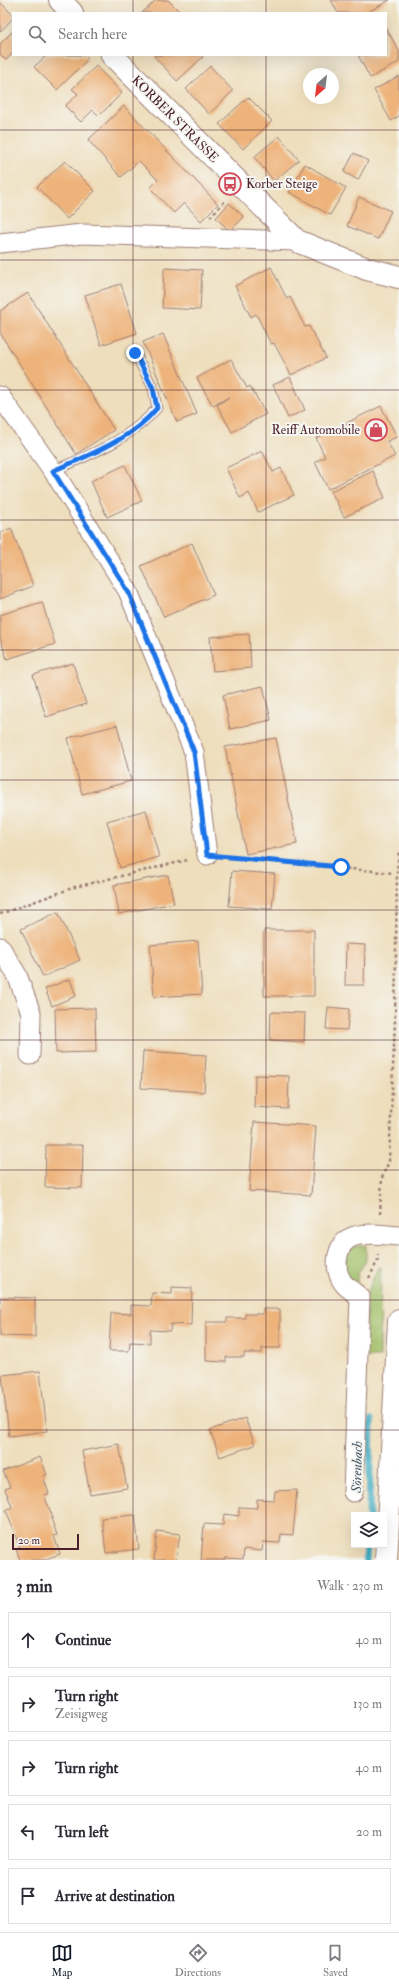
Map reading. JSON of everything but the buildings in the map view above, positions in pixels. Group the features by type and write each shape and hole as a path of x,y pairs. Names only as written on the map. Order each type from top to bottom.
{"street":[{"path":"60,0 71,12"},
{"name":"KORBER STRASSE","path":"113,56 297,240 367,269 399,278"},
{"path":"0,243 82,234 297,240"},
{"path":"0,396 53,471 128,591 194,752 207,855"},
{"path":"0,947 17,975 30,1013 30,1054"},
{"path":"353,1492 360,1297 344,1284 337,1271 338,1252 347,1240 356,1236 399,1236"},
{"path":"386,1560 399,1321"}],"lane":[{"path":"53,471 124,436 149,419 157,408 153,388 135,353"}],"path":[{"path":"219,207 227,199"},
{"path":"380,1220 382,1178 389,1161 390,1146 395,1021 397,873 399,850"},
{"path":"0,914 75,887 207,855 393,873"},
{"path":"360,1297 378,1260 378,1250"}],"green space":[{"path":"366,1245 366,1261 358,1273 357,1283 345,1277 346,1256 353,1247"},
{"path":"378,1267 381,1267 380,1357 365,1357 367,1293"}],"waterway":[{"name":"Sörenbach","path":"369,1512 371,1420"},
{"name":"Sörenbach","path":"366,1560 367,1548"}],"place":[{"name":"Korber Steige","path":"230,184"},
{"name":"Reiff Automobile","path":"376,430"}],"route":[{"path":"135,353 153,388 157,408 149,419 124,436 90,455 53,471 128,591 194,752 207,855 341,867"}]}
